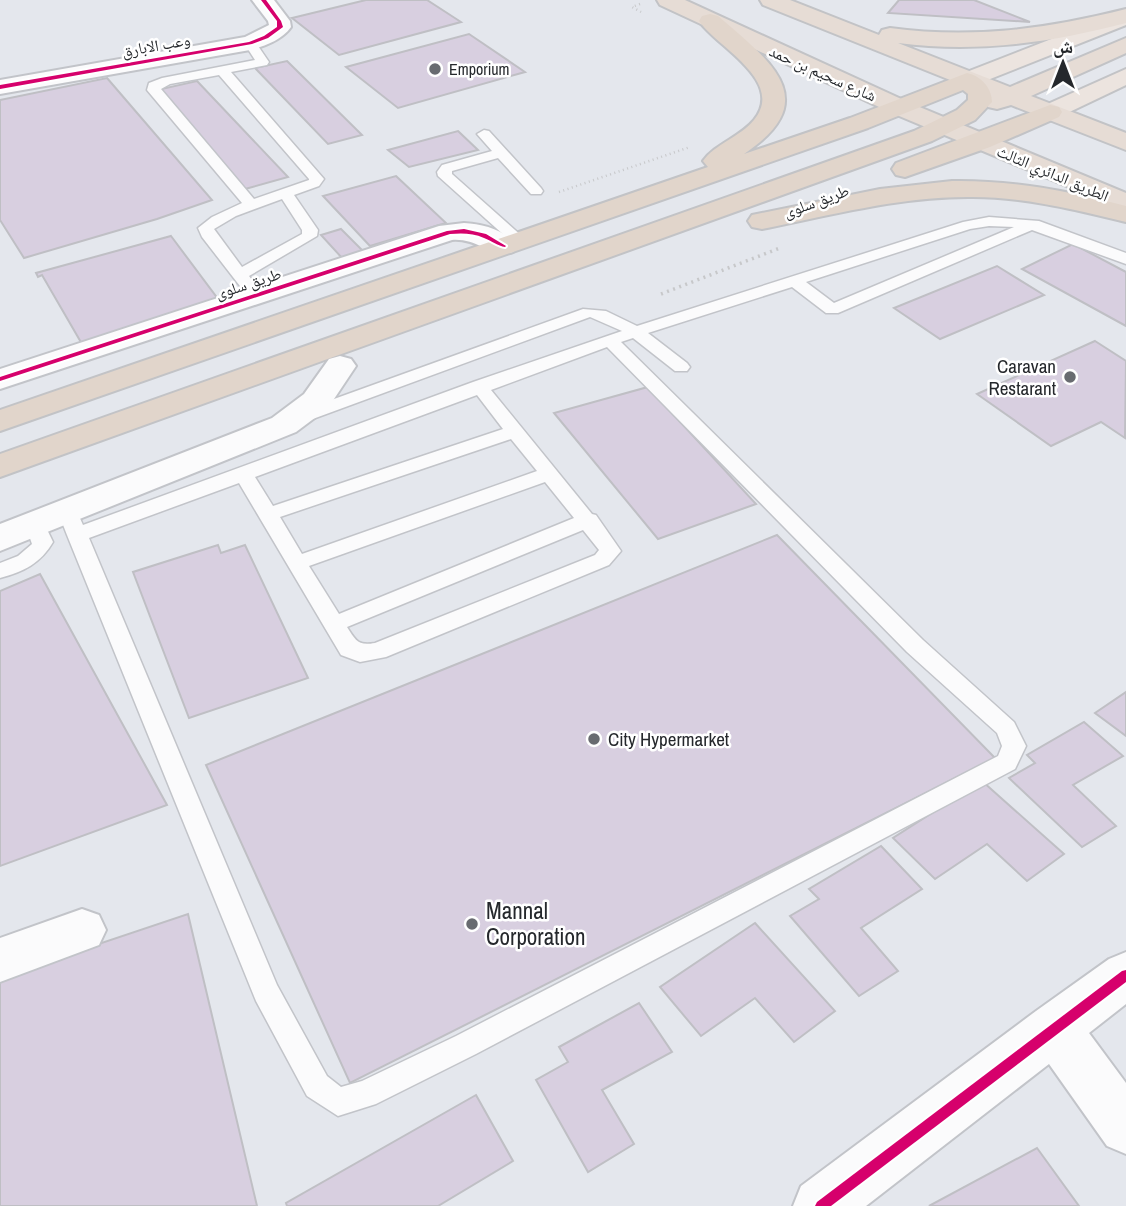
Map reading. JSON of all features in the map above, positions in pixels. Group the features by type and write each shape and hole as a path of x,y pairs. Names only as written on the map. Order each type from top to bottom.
{"highway":[{"name":"شارع سحيم بن حمد","path":"668,0 714,10 901,108 981,142"},
{"path":"771,0 1050,112 1120,153"},
{"path":"714,10 809,41"},
{"path":"665,190 753,136 768,119 775,104 775,90 768,76 714,10"},
{"path":"795,11 893,36 971,42 1042,37 1126,16"},
{"path":"0,466 553,270 944,127 1126,45"},
{"path":"0,421 901,108 967,80"},
{"path":"967,80 978,88 981,97 975,111 962,128 981,142"},
{"path":"902,81 1017,126 1120,153"},
{"path":"901,108 933,105 1015,118 1050,112"},
{"name":"طريق سلوى","path":"0,488 585,278 762,220 981,142 1050,112"},
{"name":"الطريق الدائري الثالث","path":"981,142 1126,203"},
{"path":"762,220 885,197 960,188 1050,197 1126,214"}],"main road":[{"path":"967,80 1126,16"},
{"name":"طريق سلوى","path":"1050,112 1126,76"}],"street":[{"name":"وعب الابارق","path":"0,87 250,43 266,37 280,27 279,21 263,0"},
{"name":"طريق سلوى","path":"0,379 248,285 449,232 474,231 511,243"},
{"path":"0,538 60,524 195,476 295,419 325,392 340,366"},
{"path":"0,960 82,930"},
{"path":"821,1206 1126,975"},
{"path":"1054,1028 1126,1126"}],"lane":[{"path":"250,43 263,62 167,81 154,86 154,90 252,205"},
{"path":"222,70 317,179 314,183 287,195 252,205 206,228 207,234 248,285 309,236 310,230 287,195"},
{"path":"484,134 536,191"},
{"path":"501,153 447,168 444,172 511,243"},
{"path":"195,476 243,473 634,332 978,223 1011,221 1034,224 1126,259"},
{"path":"794,281 832,310 1034,224"},
{"path":"295,419 589,312 603,315 634,332 681,367"},
{"path":"0,571 32,557 60,524 266,992 317,1086 338,1102 366,1094 466,1045 1007,762 1014,746 1006,728 915,646 611,340"},
{"path":"243,473 354,653 370,653 602,560 611,551 589,520 479,386"},
{"path":"269,514 515,431"},
{"path":"297,563 551,473"},
{"path":"334,624 589,520"}],"path":[{"path":"643,4 632,7 643,13"},
{"path":"555,193 695,145"}],"building":[{"name":"Emporium","path":"366,0 427,0 461,22 339,55 292,18"},
{"path":"899,0 974,0 1030,22 888,13"},
{"name":"Emporium","path":"469,34 525,72 398,108 346,67"},
{"path":"287,61 362,135 328,144 255,68"},
{"path":"107,78 212,200 24,258 0,220 0,100"},
{"path":"197,81 288,177 245,189 157,90"},
{"path":"458,131 478,150 409,167 388,150"},
{"path":"396,176 446,223 370,246 323,196"},
{"path":"341,229 364,252 343,259 321,235"},
{"path":"171,236 221,303 82,344 42,275 38,277 36,273"},
{"path":"1073,244 1126,272 1126,326 1022,269"},
{"path":"997,266 1044,295 940,339 894,308"},
{"name":"Caravan Restarant","path":"1095,341 1126,361 1125,438 1101,422 1051,446 977,394"},
{"path":"648,387 756,504 658,539 554,413"},
{"name":"Mannal Corporation","path":"777,535 995,758 350,1083 206,765"},
{"path":"218,545 221,553 245,545 308,678 189,718 133,572"},
{"path":"40,574 167,805 0,866 0,591"},
{"path":"1126,692 1126,736 1095,713"},
{"path":"1084,722 1123,756 1073,785 1116,826 1082,847 1009,778 1035,763 1027,755"},
{"path":"982,781 1064,854 1027,881 987,844 935,879 893,838"},
{"path":"881,846 922,889 861,928 898,971 859,996 790,916 819,899 809,889"},
{"path":"188,914 257,1206 0,1206 0,977"},
{"path":"755,923 835,1011 794,1042 755,998 701,1036 660,987"},
{"path":"639,1003 672,1052 602,1090 634,1144 588,1172 536,1080 568,1062 559,1047"},
{"path":"476,1095 513,1161 438,1206 287,1206 286,1203"},
{"path":"1037,1148 1079,1206 929,1206"}],"cycle path":[{"path":"0,87 250,43 266,37 280,27 279,21 263,0"},
{"path":"0,379 449,232 478,233 503,246"},
{"path":"821,1206 1126,975"}],"place":[{"name":"Emporium","path":"435,69"},
{"name":"Caravan Restarant","path":"1070,377"},
{"name":"City Hypermarket","path":"594,739"},
{"name":"Mannal Corporation","path":"472,924"}]}
